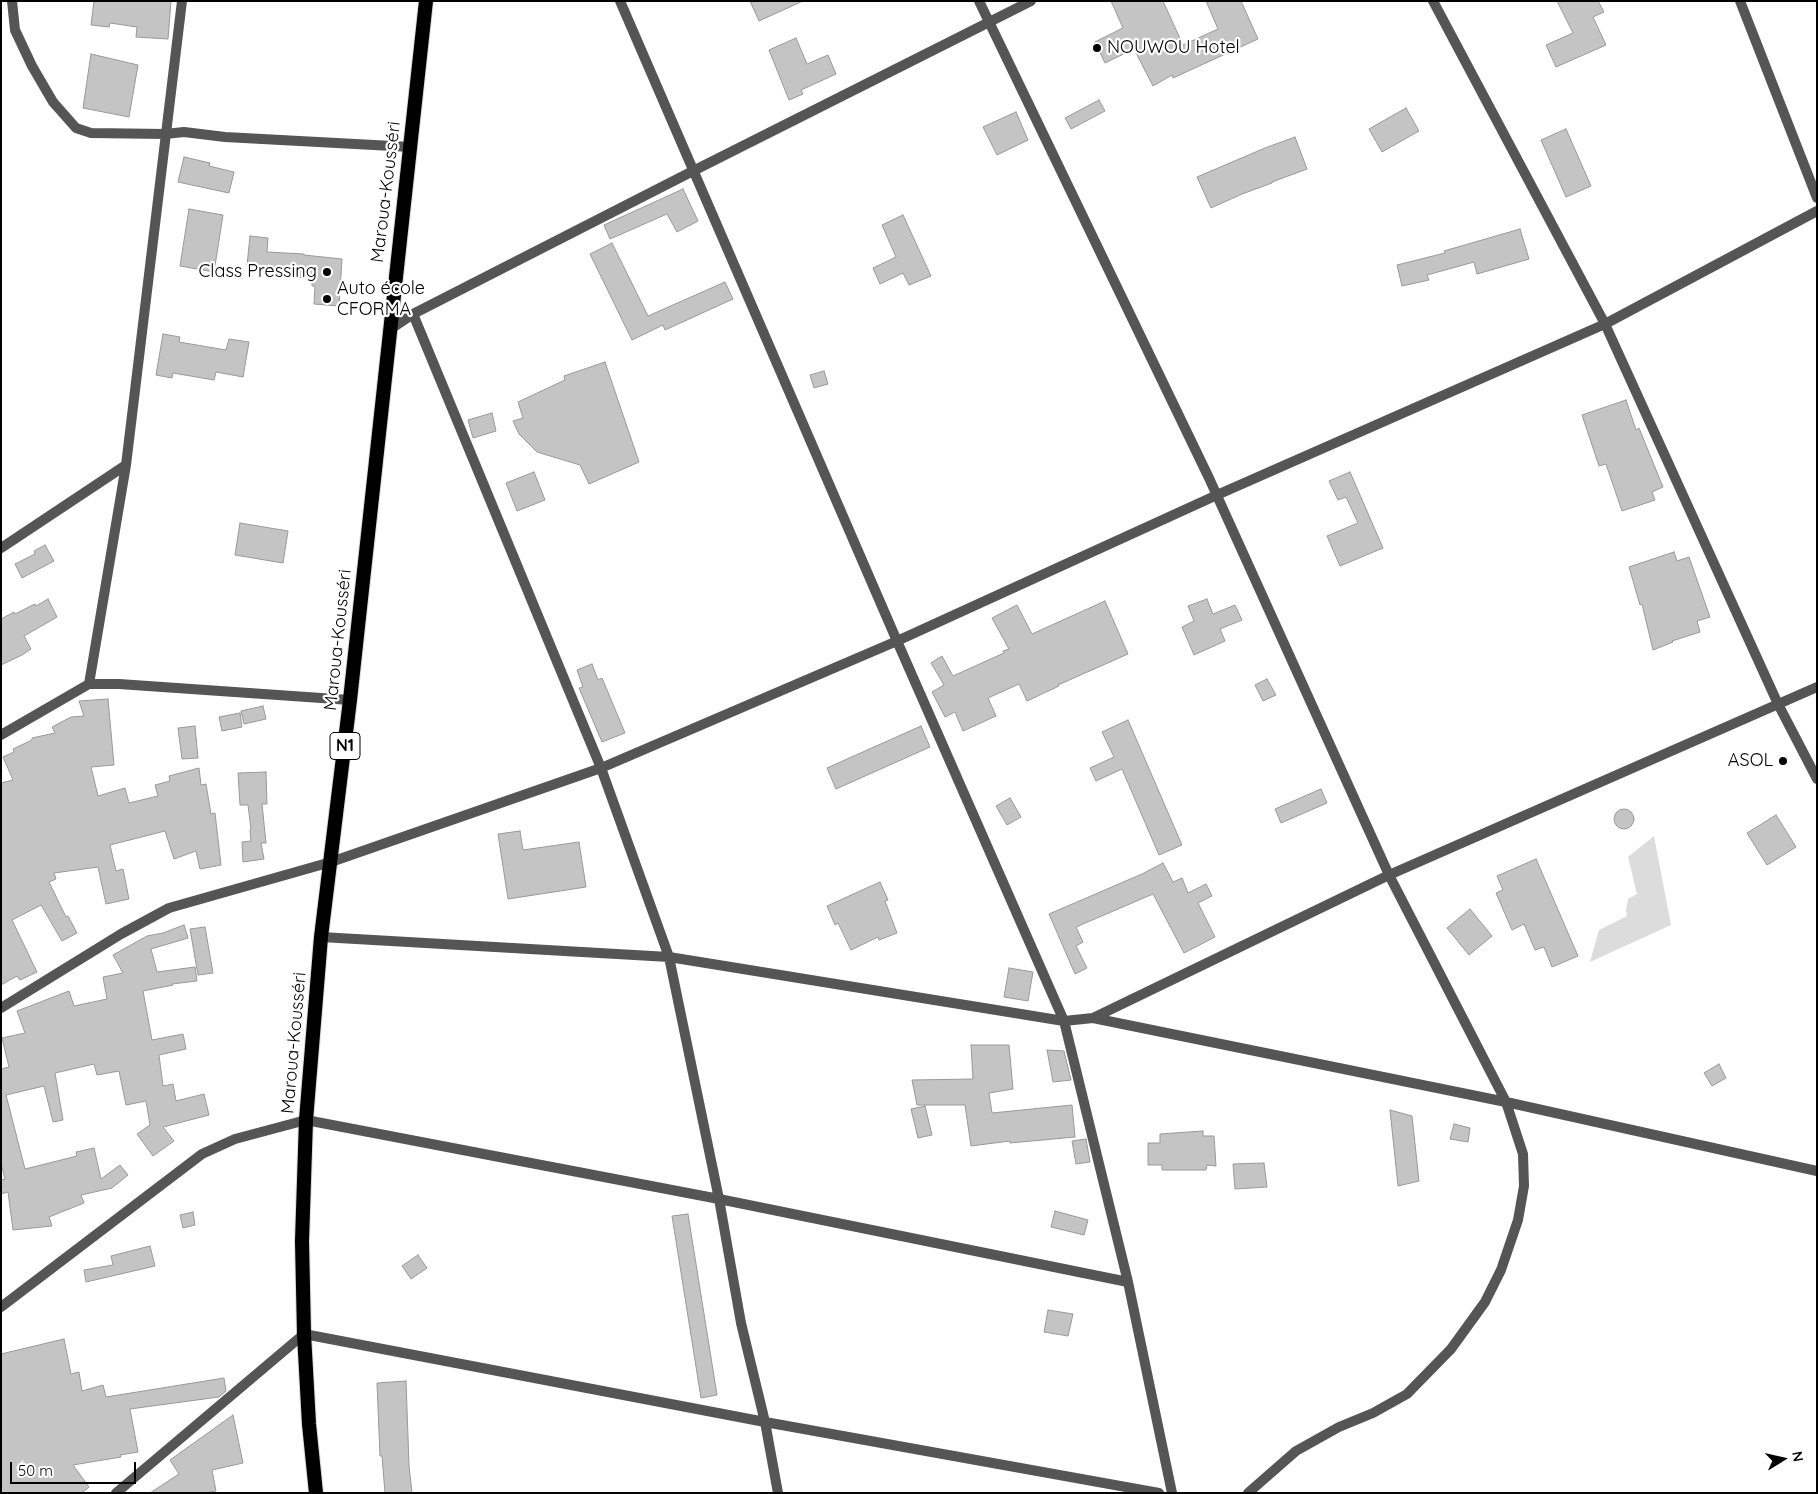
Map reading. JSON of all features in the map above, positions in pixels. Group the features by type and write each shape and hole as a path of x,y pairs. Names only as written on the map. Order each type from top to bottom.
{"highway":[{"name":"Maroua-Kousséri","path":"316,1493 309,1424 304,1334 302,1241 306,1120 321,937 350,700 426,1"}],"street":[{"path":"4,1 32,66 53,102 76,128 91,133 165,134 184,132 225,137 411,147"},
{"path":"12,1 15,30"},
{"path":"89,684 97,646 126,465 182,1"},
{"path":"620,1 896,641 1064,1020 1128,1282 1172,1493"},
{"path":"979,1 1217,495 1389,875 1506,1102 1523,1154 1524,1186 1518,1220 1501,1270 1485,1302 1451,1349 1407,1394 1373,1413 1339,1427 1296,1451 1248,1493"},
{"path":"389,330 413,314 1031,1"},
{"path":"1433,1 1605,324 1778,704 1817,779"},
{"path":"1740,1 1817,198"},
{"path":"1,1008 121,934 168,908 330,862 601,768 896,641 1217,495 1605,324 1817,212"},
{"path":"413,314 601,768 669,957 719,1199 741,1323 765,1422 778,1493"},
{"path":"1,548 126,465"},
{"path":"1,735 89,684 119,684 350,700"},
{"path":"1093,1018 1389,875 1817,687"},
{"path":"321,937 669,957 1064,1020 1093,1018 1506,1102 1817,1171"},
{"path":"1,1307 202,1154 235,1139 306,1120 719,1199 1128,1282"},
{"path":"116,1493 304,1334 765,1422 1159,1493"}],"shaded area":[{"path":"1654,836 1671,925 1590,962 1599,930 1627,916 1628,899 1637,894 1628,857"}],"building":[{"path":"94,1 171,1 168,39 136,37 137,27 110,23 109,27 91,25"},
{"path":"750,1 803,1 759,21"},
{"path":"1111,1 1163,1 1183,45 1218,29 1206,1 1241,1 1258,39 1173,78 1172,75 1153,86 1134,49 1105,63 1095,42 1123,28"},
{"path":"1557,1 1598,1 1604,12 1593,17 1606,45 1556,67 1546,45 1573,33"},
{"path":"796,38 807,64 828,55 836,74 801,90 803,94 789,100 769,50"},
{"path":"91,54 138,65 129,117 83,108"},
{"path":"1099,100 1105,111 1071,129 1065,118"},
{"path":"1406,108 1419,131 1382,152 1369,129"},
{"path":"1016,112 1028,140 997,155 983,127"},
{"path":"1566,129 1591,186 1566,197 1541,140"},
{"path":"1295,137 1307,169 1211,208 1197,177"},
{"path":"184,157 210,163 209,166 234,172 229,193 178,182"},
{"path":"683,189 698,221 677,232 667,214 610,239 604,225"},
{"path":"189,209 223,215 214,272 180,266"},
{"path":"903,215 931,276 909,285 903,273 880,284 873,268 896,257 882,225"},
{"path":"1520,229 1529,259 1477,274 1474,262 1427,275 1429,280 1402,286 1397,265 1445,253 1444,251"},
{"path":"250,236 268,238 267,252 342,259 339,306 314,304 315,286 312,286 312,278 287,277 287,270 247,266"},
{"path":"612,243 648,316 725,282 733,299 665,330 663,325 632,340 590,254"},
{"path":"163,334 180,337 179,342 226,350 229,339 249,342 243,377 216,372 214,380 173,373 172,378 156,375"},
{"path":"605,362 639,462 589,484 580,465 537,452 519,434 513,421 523,418 518,402 565,380 564,376"},
{"path":"824,371 828,384 814,388 810,375"},
{"path":"1626,400 1636,430 1639,428 1663,487 1652,492 1655,500 1622,511 1606,464 1599,466 1582,415"},
{"path":"492,413 496,431 473,438 468,420"},
{"path":"534,472 545,500 517,511 506,483"},
{"path":"1350,472 1383,548 1340,566 1327,536 1358,523 1346,497 1338,500 1329,481"},
{"path":"240,523 288,531 283,563 235,555"},
{"path":"45,545 54,561 22,578 15,564 35,554 34,551"},
{"path":"1674,552 1677,561 1689,557 1710,617 1697,621 1700,632 1672,641 1653,650 1642,604 1640,605 1629,567"},
{"path":"48,599 57,617 24,636 31,649 1,665 1,619 35,604 36,606"},
{"path":"1207,599 1213,614 1235,605 1242,620 1220,629 1225,641 1194,655 1182,627 1194,621 1188,606"},
{"path":"1105,601 1128,654 1027,701 1019,684 988,698 996,716 963,731 955,712 945,717 932,692 944,685 931,663 942,656 953,676 1004,653 1003,651 1009,649 992,618 1017,605 1032,634"},
{"path":"592,664 598,680 602,678 625,733 602,742 579,688 583,687 577,670"},
{"path":"1267,679 1276,695 1263,701 1255,685"},
{"path":"108,699 114,765 91,767 98,796 125,788 129,803 158,796 155,785 170,781 169,776 199,768 201,785 206,784 211,814 215,813 221,865 200,869 196,851 174,859 165,831 110,845 116,871 123,869 129,899 106,904 98,867 54,873 56,879 49,882 66,917 68,916 77,933 62,941 41,905 12,920 37,972 20,980 17,976 1,985 1,783 13,780 3,757 14,752 13,749 32,740 32,738 55,733 52,727 71,717 84,716 79,701"},
{"path":"263,706 266,719 244,724 241,711"},
{"path":"240,713 242,727 222,731 219,717"},
{"path":"1128,720 1182,845 1159,855 1122,769 1096,781 1090,768 1114,757 1102,732"},
{"path":"195,726 198,758 182,759 178,728"},
{"path":"921,726 930,747 836,789 827,768"},
{"path":"266,772 267,804 262,804 266,843 261,843 264,859 243,862 242,842 251,841 251,829 248,805 240,805 238,773"},
{"path":"1321,789 1327,803 1281,823 1275,809"},
{"path":"1010,798 1021,817 1007,825 996,806"},
{"path":"1624,809 1631,812 1634,819 1631,826 1624,829 1617,826 1614,819 1617,812"},
{"path":"1776,815 1796,847 1767,865 1747,833"},
{"path":"520,831 523,850 579,842 586,887 508,899 498,834"},
{"path":"1536,859 1578,956 1552,967 1544,947 1535,950 1524,924 1512,930 1496,893 1503,890 1497,876"},
{"path":"1163,863 1173,882 1182,878 1188,893 1206,884 1212,896 1198,903 1215,937 1184,953 1153,894 1076,927 1083,942 1076,946 1087,968 1075,974 1049,914"},
{"path":"880,882 888,900 885,901 897,933 879,940 878,937 851,950 838,923 835,925 827,906"},
{"path":"1470,909 1492,936 1469,955 1447,928"},
{"path":"184,925 188,938 151,949 157,972 195,967 197,981 172,984 143,991 152,1040 183,1034 186,1049 159,1055 163,1086 173,1084 176,1101 204,1094 209,1115 163,1127 174,1141 153,1156 137,1134 150,1125 146,1101 126,1105 119,1071 97,1075 94,1064 55,1073 63,1120 53,1122 44,1086 6,1095 25,1169 77,1156 76,1152 94,1148 101,1179 120,1165 128,1175 112,1188 81,1195 84,1203 49,1217 52,1226 13,1230 8,1192 1,1194 1,1180 5,1179 1,1164 1,1069 9,1067 2,1038 25,1033 17,1011 69,991 74,1006 107,999 103,977 123,973 113,955 147,936 163,933"},
{"path":"205,927 213,973 198,975 190,929"},
{"path":"1009,968 1033,972 1028,1001 1004,997"},
{"path":"971,1045 1009,1045 1013,1089 989,1093 992,1113 1072,1105 1075,1137 1010,1143 1010,1141 971,1146 965,1105 917,1105 912,1080 973,1079"},
{"path":"1047,1050 1064,1051 1071,1080 1053,1082"},
{"path":"1719,1064 1726,1078 1712,1086 1704,1073"},
{"path":"925,1106 932,1135 918,1138 911,1109"},
{"path":"1390,1110 1412,1116 1419,1181 1398,1186"},
{"path":"1454,1124 1470,1128 1468,1142 1450,1139"},
{"path":"1203,1131 1203,1136 1214,1136 1216,1166 1207,1165 1206,1170 1162,1170 1162,1165 1148,1165 1148,1143 1160,1143 1160,1134"},
{"path":"1086,1139 1090,1162 1076,1164 1072,1141"},
{"path":"1264,1163 1267,1187 1235,1189 1233,1164"},
{"path":"1055,1211 1088,1220 1084,1235 1051,1227"},
{"path":"193,1212 195,1225 183,1228 180,1215"},
{"path":"688,1214 717,1395 701,1398 672,1216"},
{"path":"150,1246 155,1266 86,1282 84,1270 113,1265 111,1256"},
{"path":"418,1255 427,1268 411,1279 402,1266"},
{"path":"1048,1310 1073,1314 1068,1336 1044,1332"},
{"path":"64,1339 71,1374 79,1372 82,1391 103,1385 106,1397 224,1378 226,1391 219,1397 130,1409 138,1452 120,1455 121,1457 73,1465 89,1487 82,1493 1,1493 1,1354"},
{"path":"406,1381 409,1466 412,1493 385,1493 382,1456 380,1456 377,1383"},
{"path":"233,1415 243,1463 212,1470 216,1491 205,1493 150,1493 179,1474 170,1460"}],"place":[{"name":"NOUWOU Hotel","path":"1097,48"},
{"name":"Class Pressing","path":"327,272"},
{"name":"Auto école CFORMA","path":"327,299"},
{"name":"ASOL","path":"1783,761"}]}
